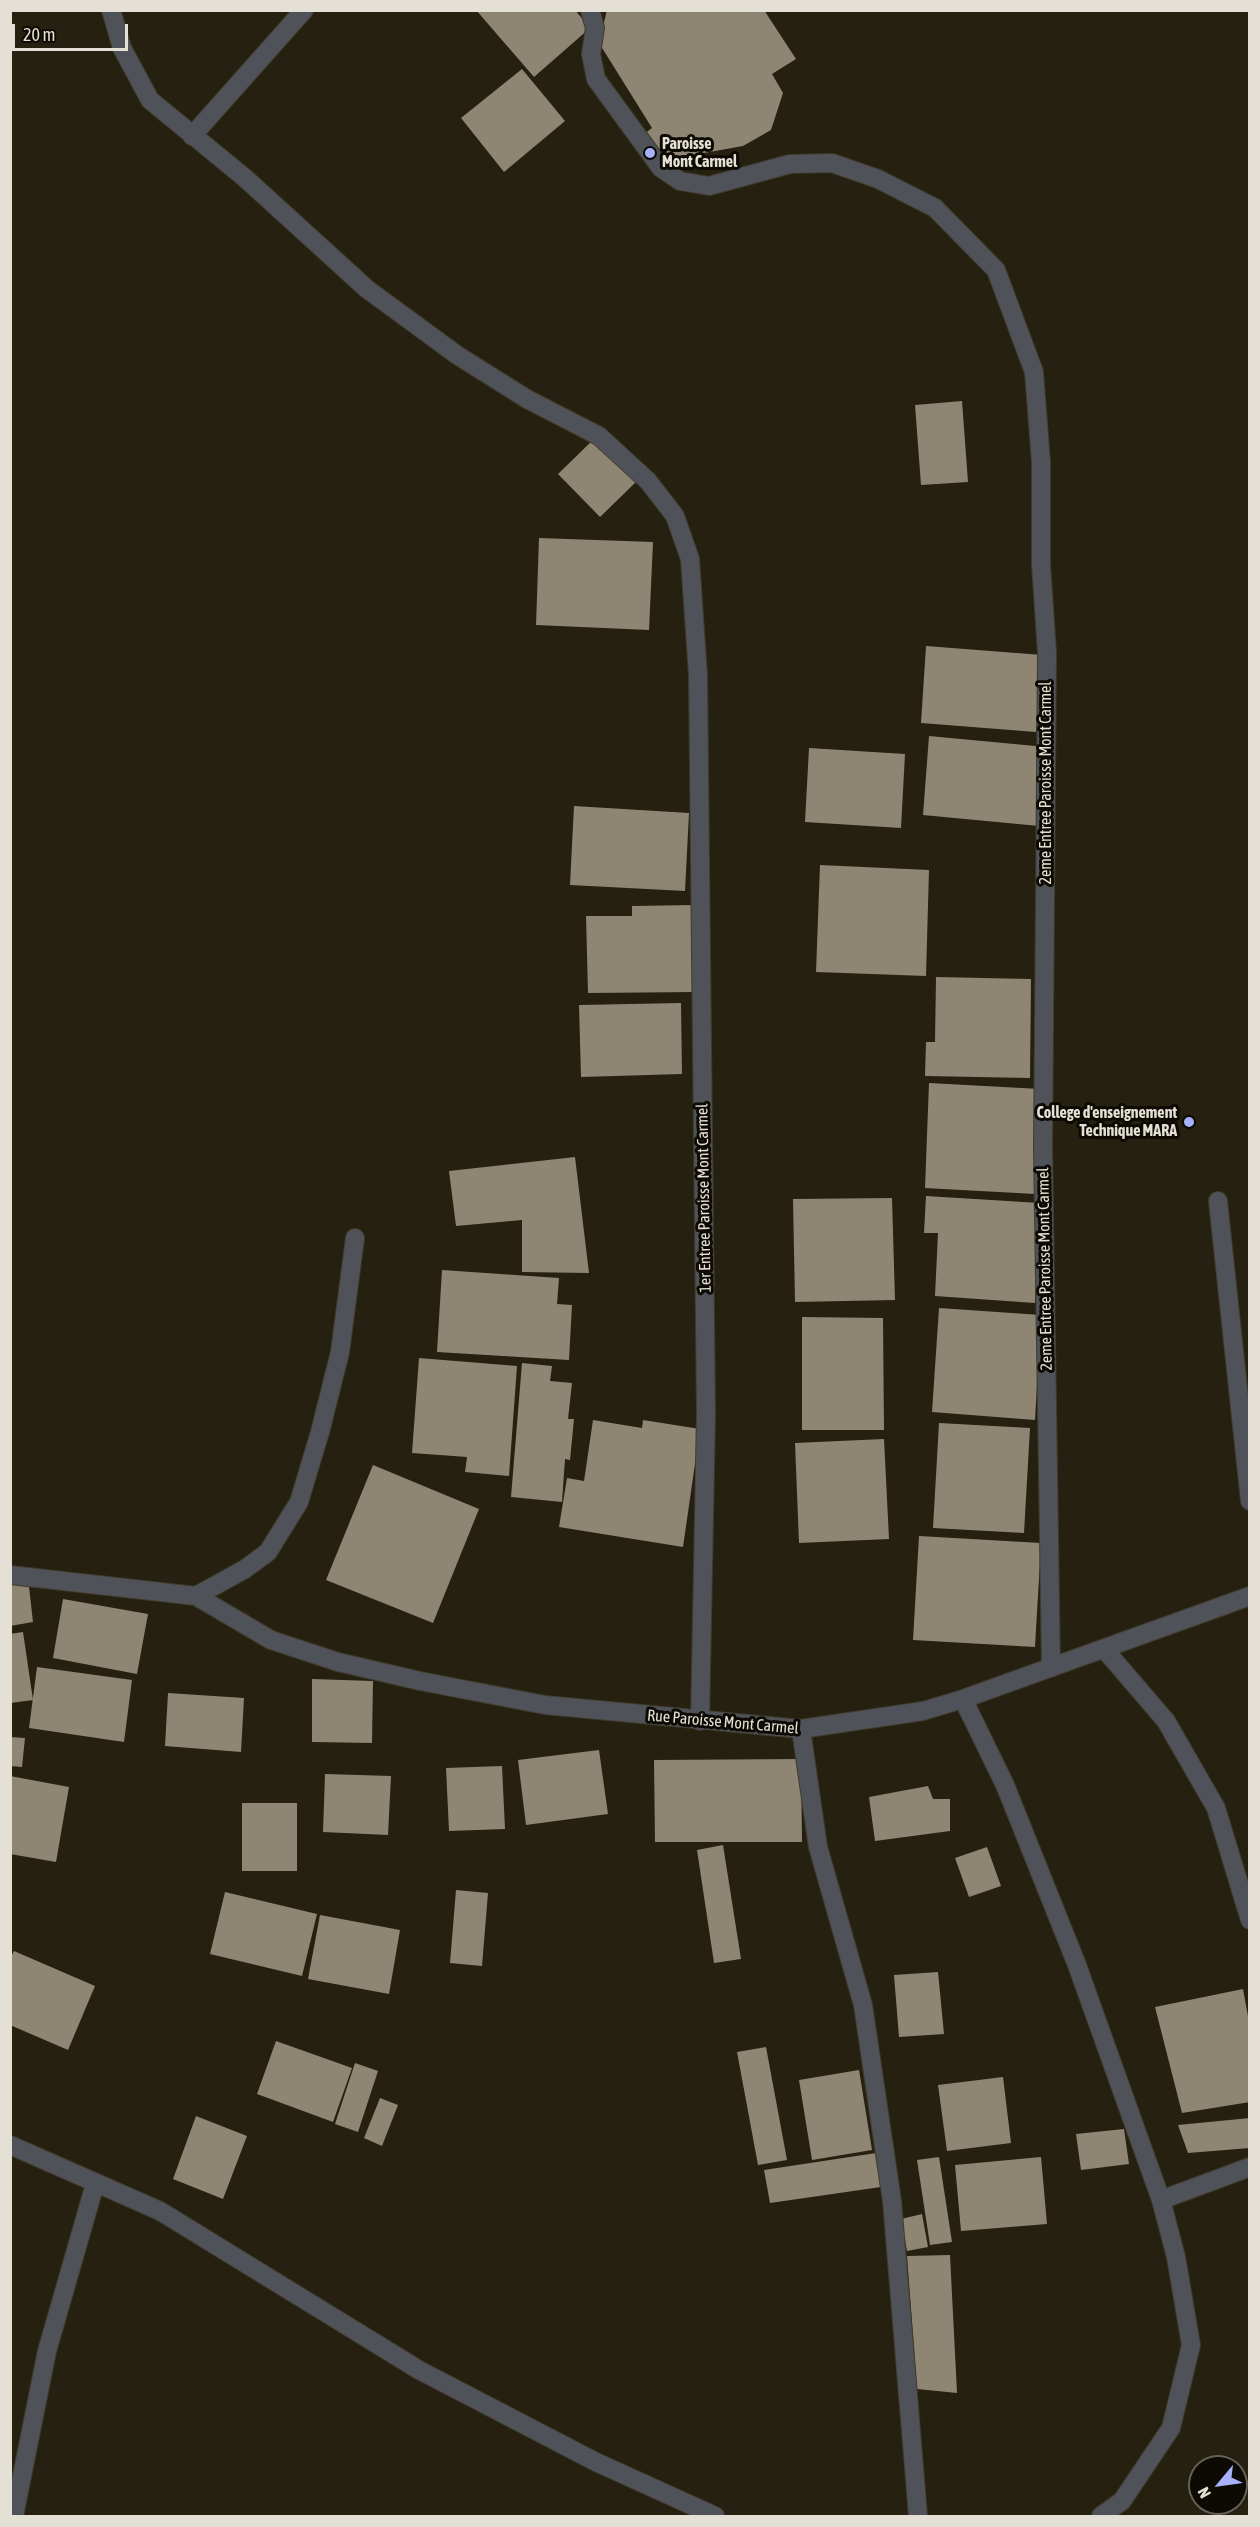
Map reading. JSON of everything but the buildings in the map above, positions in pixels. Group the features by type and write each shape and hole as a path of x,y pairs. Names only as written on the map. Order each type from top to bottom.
{"street":[{"name":"1er Entree Paroisse Mont Carmel","path":"111,10 123,48 150,100 245,178 367,289 457,355 527,399 598,436 648,481 675,516 690,559 698,675 706,1414 700,1721"},
{"path":"192,136 304,10"},
{"name":"2eme Entree Paroisse Mont Carmel","path":"590,10 595,28 591,54 596,79 661,168 680,181 709,186 790,164 832,163 878,179 935,208 996,270 1034,372 1041,462 1041,564 1047,653 1043,1148 1051,1668"},
{"path":"1218,1201 1250,1501"},
{"path":"10,1575 196,1596 245,1569 268,1552 299,1502 340,1352 354,1238"},
{"name":"Rue Paroisse Mont Carmel","path":"196,1596 271,1640 348,1664 420,1682 545,1705 801,1730 922,1711 963,1699 1105,1650 1250,1596"},
{"path":"1105,1650 1166,1721 1216,1808 1250,1920"},
{"path":"963,1699 1005,1785 1077,1965 1161,2200 1176,2257 1191,2345 1171,2428 1122,2501 1101,2517"},
{"path":"801,1730 818,1847 863,2005 891,2201 918,2517"},
{"path":"10,2145 160,2211 419,2370 596,2462 715,2517"},
{"path":"1161,2200 1250,2167"},
{"path":"14,2517 46,2351 95,2184"}],"place":[{"name":"Paroisse Mont Carmel","path":"650,153"},
{"name":"College d'enseignement Technique MARA","path":"1189,1122"}]}
